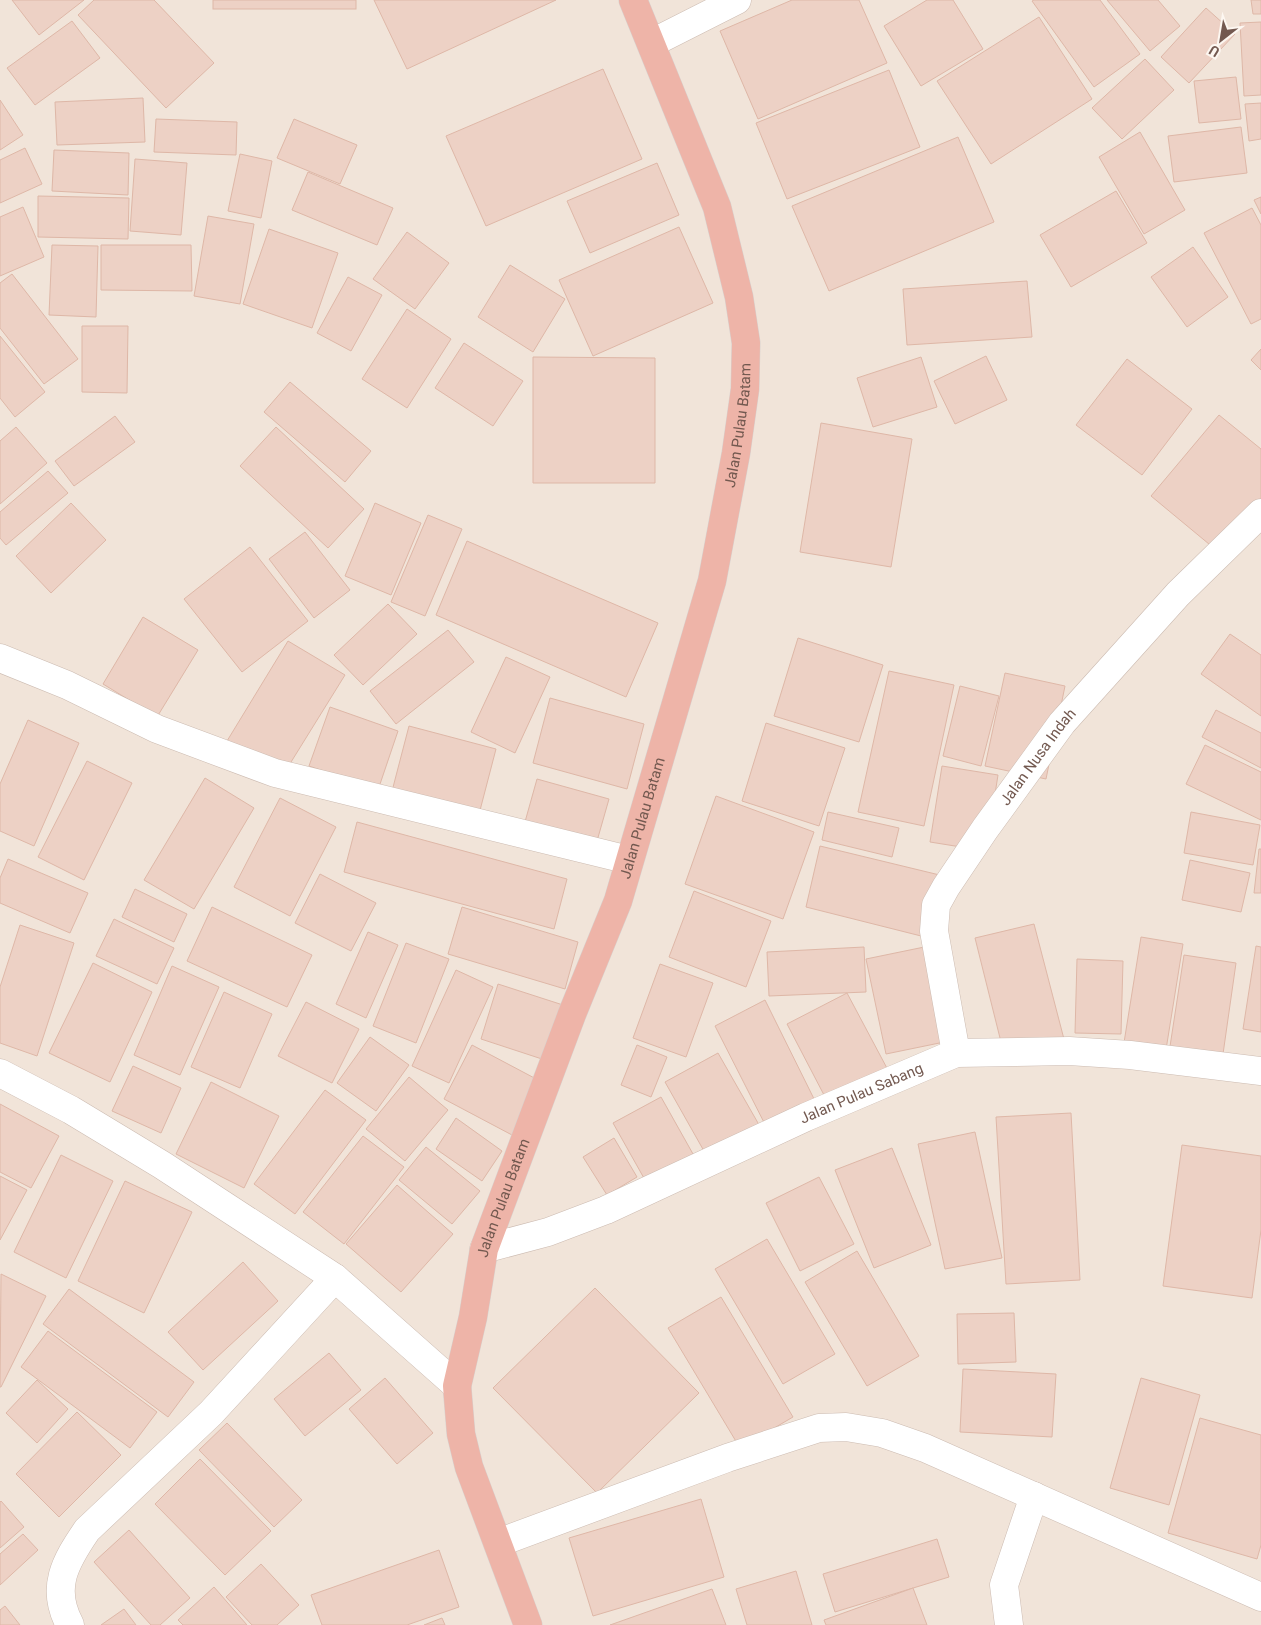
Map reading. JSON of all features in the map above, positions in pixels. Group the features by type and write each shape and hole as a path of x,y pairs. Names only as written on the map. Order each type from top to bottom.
{"highway":[{"name":"Jalan Pulau Batam","path":"528,1625 469,1467 461,1434 457,1386 473,1317 484,1249 572,1014 618,901 712,581 736,453 745,389 746,343 739,297 717,207 633,0"}],"street":[{"path":"652,43 737,0"},
{"name":"Jalan Nusa Indah","path":"956,1053 934,931 936,905 946,887 1062,723 1178,594 1261,513"},
{"path":"0,658 67,686 157,729 275,773 629,860"},
{"name":"Jalan Pulau Sabang","path":"484,1249 548,1232 606,1210 806,1116 956,1053 1078,1052 1130,1055 1261,1071"},
{"path":"0,1074 71,1110 162,1165 335,1278 457,1386"},
{"path":"70,1625 62,1611 59,1599 60,1588 72,1551 87,1530 211,1413 335,1278"},
{"path":"498,1543 727,1458 819,1428 846,1427 882,1434 925,1448 1261,1597"},
{"path":"1009,1625 1004,1585 1034,1496"}],"shaded area":[{"path":"0,0 1261,0 1261,1625 0,1625"}],"building":[{"path":"12,0 84,0 39,35"},
{"path":"94,0 154,0 214,63 166,108 78,15"},
{"path":"213,0 356,0 356,9 213,9"},
{"path":"374,0 556,0 407,69"},
{"path":"792,0 859,0 887,63 758,119 720,31"},
{"path":"927,0 953,0 983,49 921,86 884,26"},
{"path":"1100,0 1140,54 1094,87 1032,1"},
{"path":"1107,0 1158,0 1180,26 1150,51"},
{"path":"1251,0 1261,0 1261,14 1253,14"},
{"path":"1206,8 1235,34 1189,83 1161,57"},
{"path":"1039,17 1092,99 991,164 937,81"},
{"path":"72,21 100,58 35,105 7,68"},
{"path":"1261,22 1261,95 1244,96 1240,23"},
{"path":"1145,59 1174,90 1122,139 1092,108"},
{"path":"603,69 642,159 486,226 446,136"},
{"path":"889,70 920,147 787,199 756,123"},
{"path":"1236,77 1241,119 1199,123 1194,81"},
{"path":"143,98 145,142 57,145 55,102"},
{"path":"0,100 23,135 0,150"},
{"path":"1261,103 1261,139 1249,141 1245,104"},
{"path":"156,119 237,122 236,155 154,152"},
{"path":"294,119 357,145 340,184 277,158"},
{"path":"1241,127 1247,173 1174,182 1168,136"},
{"path":"1140,132 1185,210 1144,234 1099,157"},
{"path":"958,137 994,222 829,291 792,206"},
{"path":"25,148 42,184 0,203 0,160"},
{"path":"54,150 129,153 128,195 52,191"},
{"path":"240,154 272,161 261,218 228,211"},
{"path":"135,159 187,163 181,235 130,231"},
{"path":"657,163 679,215 590,253 567,201"},
{"path":"308,172 393,208 377,245 292,210"},
{"path":"1116,191 1147,243 1071,287 1040,235"},
{"path":"38,196 129,198 128,239 38,237"},
{"path":"1261,197 1261,214 1254,200"},
{"path":"23,207 44,257 0,276 0,217"},
{"path":"1252,208 1261,225 1261,319 1251,324 1204,233"},
{"path":"208,216 254,224 240,304 194,296"},
{"path":"679,227 713,303 593,356 559,280"},
{"path":"269,229 338,253 312,328 243,304"},
{"path":"407,232 449,263 415,309 373,279"},
{"path":"52,245 98,246 96,317 49,315"},
{"path":"101,245 191,245 192,291 101,290"},
{"path":"1193,247 1228,297 1187,327 1151,277"},
{"path":"510,265 565,299 533,352 478,317"},
{"path":"12,274 78,359 44,384 0,328 0,283"},
{"path":"348,277 382,295 351,351 317,333"},
{"path":"1027,281 1032,337 907,345 903,289"},
{"path":"407,309 451,339 407,408 362,379"},
{"path":"82,326 128,326 127,393 82,392"},
{"path":"0,336 45,392 15,417 0,398"},
{"path":"464,343 523,381 493,426 435,388"},
{"path":"1261,349 1261,370 1251,360"},
{"path":"986,356 1007,400 955,424 934,381"},
{"path":"533,357 655,358 655,483 533,483"},
{"path":"921,357 937,407 873,427 857,378"},
{"path":"1127,359 1192,409 1142,475 1076,425"},
{"path":"290,382 371,451 345,482 264,412"},
{"path":"1219,415 1261,449 1261,505 1221,554 1151,496"},
{"path":"115,416 135,442 74,486 55,461"},
{"path":"821,423 912,439 891,567 800,552"},
{"path":"16,427 47,463 0,504 0,441"},
{"path":"276,427 364,509 328,548 240,466"},
{"path":"48,471 68,493 6,545 0,538 0,512"},
{"path":"71,503 106,540 51,593 16,556"},
{"path":"375,503 421,523 391,595 345,576"},
{"path":"428,515 462,529 425,616 391,602"},
{"path":"305,532 350,590 314,618 269,559"},
{"path":"467,541 658,623 626,697 436,615"},
{"path":"250,547 308,621 242,672 184,599"},
{"path":"388,604 417,634 363,685 334,655"},
{"path":"143,617 198,650 157,717 103,684"},
{"path":"448,630 474,662 396,724 370,691"},
{"path":"1230,634 1261,655 1261,716 1201,674"},
{"path":"798,638 883,665 859,742 774,716"},
{"path":"288,641 345,675 283,775 227,741"},
{"path":"506,657 550,677 515,753 471,732"},
{"path":"889,671 954,685 924,826 858,812"},
{"path":"1005,673 1065,686 1046,779 985,766"},
{"path":"960,686 999,696 981,766 943,756"},
{"path":"550,698 644,724 627,789 533,763"},
{"path":"330,707 398,731 378,790 309,766"},
{"path":"1216,710 1261,733 1261,768 1202,737"},
{"path":"28,720 79,743 34,846 0,831 0,784"},
{"path":"766,723 845,748 819,826 742,801"},
{"path":"409,726 496,749 478,818 391,795"},
{"path":"1205,745 1261,772 1261,820 1186,784"},
{"path":"87,761 132,783 84,880 38,857"},
{"path":"942,766 998,775 986,851 930,842"},
{"path":"205,778 254,808 194,909 144,880"},
{"path":"537,779 609,799 595,848 523,829"},
{"path":"716,796 814,832 783,919 685,884"},
{"path":"280,798 336,827 290,916 234,887"},
{"path":"828,812 899,828 892,857 822,840"},
{"path":"1191,812 1260,825 1253,865 1184,853"},
{"path":"357,822 567,879 554,929 344,872"},
{"path":"820,846 952,878 937,940 806,907"},
{"path":"1259,849 1261,849 1261,893 1254,893"},
{"path":"8,859 88,893 70,933 0,903 0,878"},
{"path":"1190,860 1250,873 1241,912 1182,900"},
{"path":"320,874 376,903 351,951 295,923"},
{"path":"135,889 187,914 174,942 122,917"},
{"path":"694,891 771,921 746,987 669,957"},
{"path":"212,907 312,955 287,1007 187,961"},
{"path":"462,907 578,942 565,989 448,954"},
{"path":"114,919 174,948 157,984 96,956"},
{"path":"1034,924 1065,1043 1005,1058 975,938"},
{"path":"20,925 74,943 37,1056 0,1043 0,987"},
{"path":"368,932 398,945 366,1018 336,1004"},
{"path":"1141,937 1183,944 1164,1062 1122,1055"},
{"path":"406,943 449,959 416,1043 373,1026"},
{"path":"934,945 954,1040 886,1054 866,959"},
{"path":"1256,946 1261,947 1261,1032 1243,1029"},
{"path":"864,947 866,992 769,996 767,952"},
{"path":"1184,955 1236,963 1222,1061 1169,1053"},
{"path":"1077,959 1123,961 1121,1034 1075,1033"},
{"path":"93,963 152,992 110,1082 49,1053"},
{"path":"660,964 713,983 686,1057 633,1038"},
{"path":"172,966 219,987 180,1075 134,1055"},
{"path":"456,970 493,987 449,1083 412,1066"},
{"path":"498,984 563,1005 545,1060 481,1039"},
{"path":"224,992 272,1014 240,1088 191,1067"},
{"path":"847,993 897,1087 836,1118 787,1024"},
{"path":"765,1000 823,1117 774,1142 715,1026"},
{"path":"306,1002 359,1029 332,1083 278,1056"},
{"path":"370,1037 409,1065 376,1111 337,1083"},
{"path":"472,1045 540,1081 512,1135 444,1099"},
{"path":"637,1045 667,1057 651,1097 621,1085"},
{"path":"718,1053 766,1137 713,1167 665,1082"},
{"path":"133,1066 181,1088 161,1133 112,1111"},
{"path":"409,1077 448,1110 405,1161 366,1129"},
{"path":"211,1082 279,1116 244,1188 176,1154"},
{"path":"325,1090 366,1120 295,1214 254,1184"},
{"path":"661,1097 702,1170 654,1196 613,1123"},
{"path":"0,1104 59,1136 31,1188 0,1172"},
{"path":"1071,1113 1080,1280 1006,1284 996,1117"},
{"path":"456,1118 502,1151 482,1181 436,1149"},
{"path":"975,1132 1002,1258 945,1269 918,1144"},
{"path":"363,1136 404,1167 344,1244 303,1212"},
{"path":"614,1138 637,1177 607,1195 583,1157"},
{"path":"1182,1145 1261,1156 1261,1230 1252,1298 1163,1286"},
{"path":"426,1147 480,1191 452,1224 399,1180"},
{"path":"892,1148 931,1245 874,1268 835,1170"},
{"path":"61,1155 113,1181 66,1278 14,1252"},
{"path":"0,1176 27,1190 0,1240"},
{"path":"819,1177 854,1244 800,1271 766,1203"},
{"path":"125,1181 192,1212 144,1313 78,1281"},
{"path":"397,1185 453,1234 401,1292 346,1244"},
{"path":"767,1239 835,1354 783,1384 715,1269"},
{"path":"857,1251 919,1356 867,1386 805,1282"},
{"path":"243,1262 278,1301 203,1370 168,1332"},
{"path":"1,1274 46,1296 0,1387"},
{"path":"595,1288 699,1393 597,1493 493,1388"},
{"path":"69,1289 194,1382 168,1417 43,1324"},
{"path":"721,1297 793,1417 740,1448 668,1328"},
{"path":"1014,1313 1016,1362 958,1364 957,1314"},
{"path":"48,1331 157,1412 130,1448 21,1367"},
{"path":"329,1353 361,1390 305,1436 274,1399"},
{"path":"963,1369 1056,1374 1052,1437 960,1432"},
{"path":"385,1378 433,1433 397,1464 349,1409"},
{"path":"1141,1378 1200,1395 1169,1505 1110,1488"},
{"path":"37,1380 68,1409 37,1443 6,1413"},
{"path":"77,1412 121,1455 59,1517 16,1474"},
{"path":"1200,1418 1261,1435 1261,1545 1257,1559 1168,1533"},
{"path":"227,1423 302,1500 274,1527 199,1450"},
{"path":"200,1459 271,1531 225,1575 155,1504"},
{"path":"701,1499 724,1577 593,1616 569,1538"},
{"path":"0,1502 24,1527 0,1548"},
{"path":"129,1530 190,1598 160,1625 151,1625 94,1562"},
{"path":"23,1534 38,1550 0,1585 0,1554"},
{"path":"937,1539 949,1577 835,1612 823,1574"},
{"path":"439,1550 459,1607 407,1625 322,1625 311,1595"},
{"path":"261,1564 299,1605 277,1625 252,1625 226,1597"},
{"path":"796,1571 812,1625 747,1625 736,1589"},
{"path":"214,1587 247,1625 183,1625 178,1620"},
{"path":"913,1588 927,1625 826,1625 824,1620"},
{"path":"712,1589 726,1625 610,1625"},
{"path":"5,1606 20,1625 0,1625 0,1610"},
{"path":"124,1609 136,1625 101,1625"},
{"path":"442,1618 445,1625 424,1625"}]}
